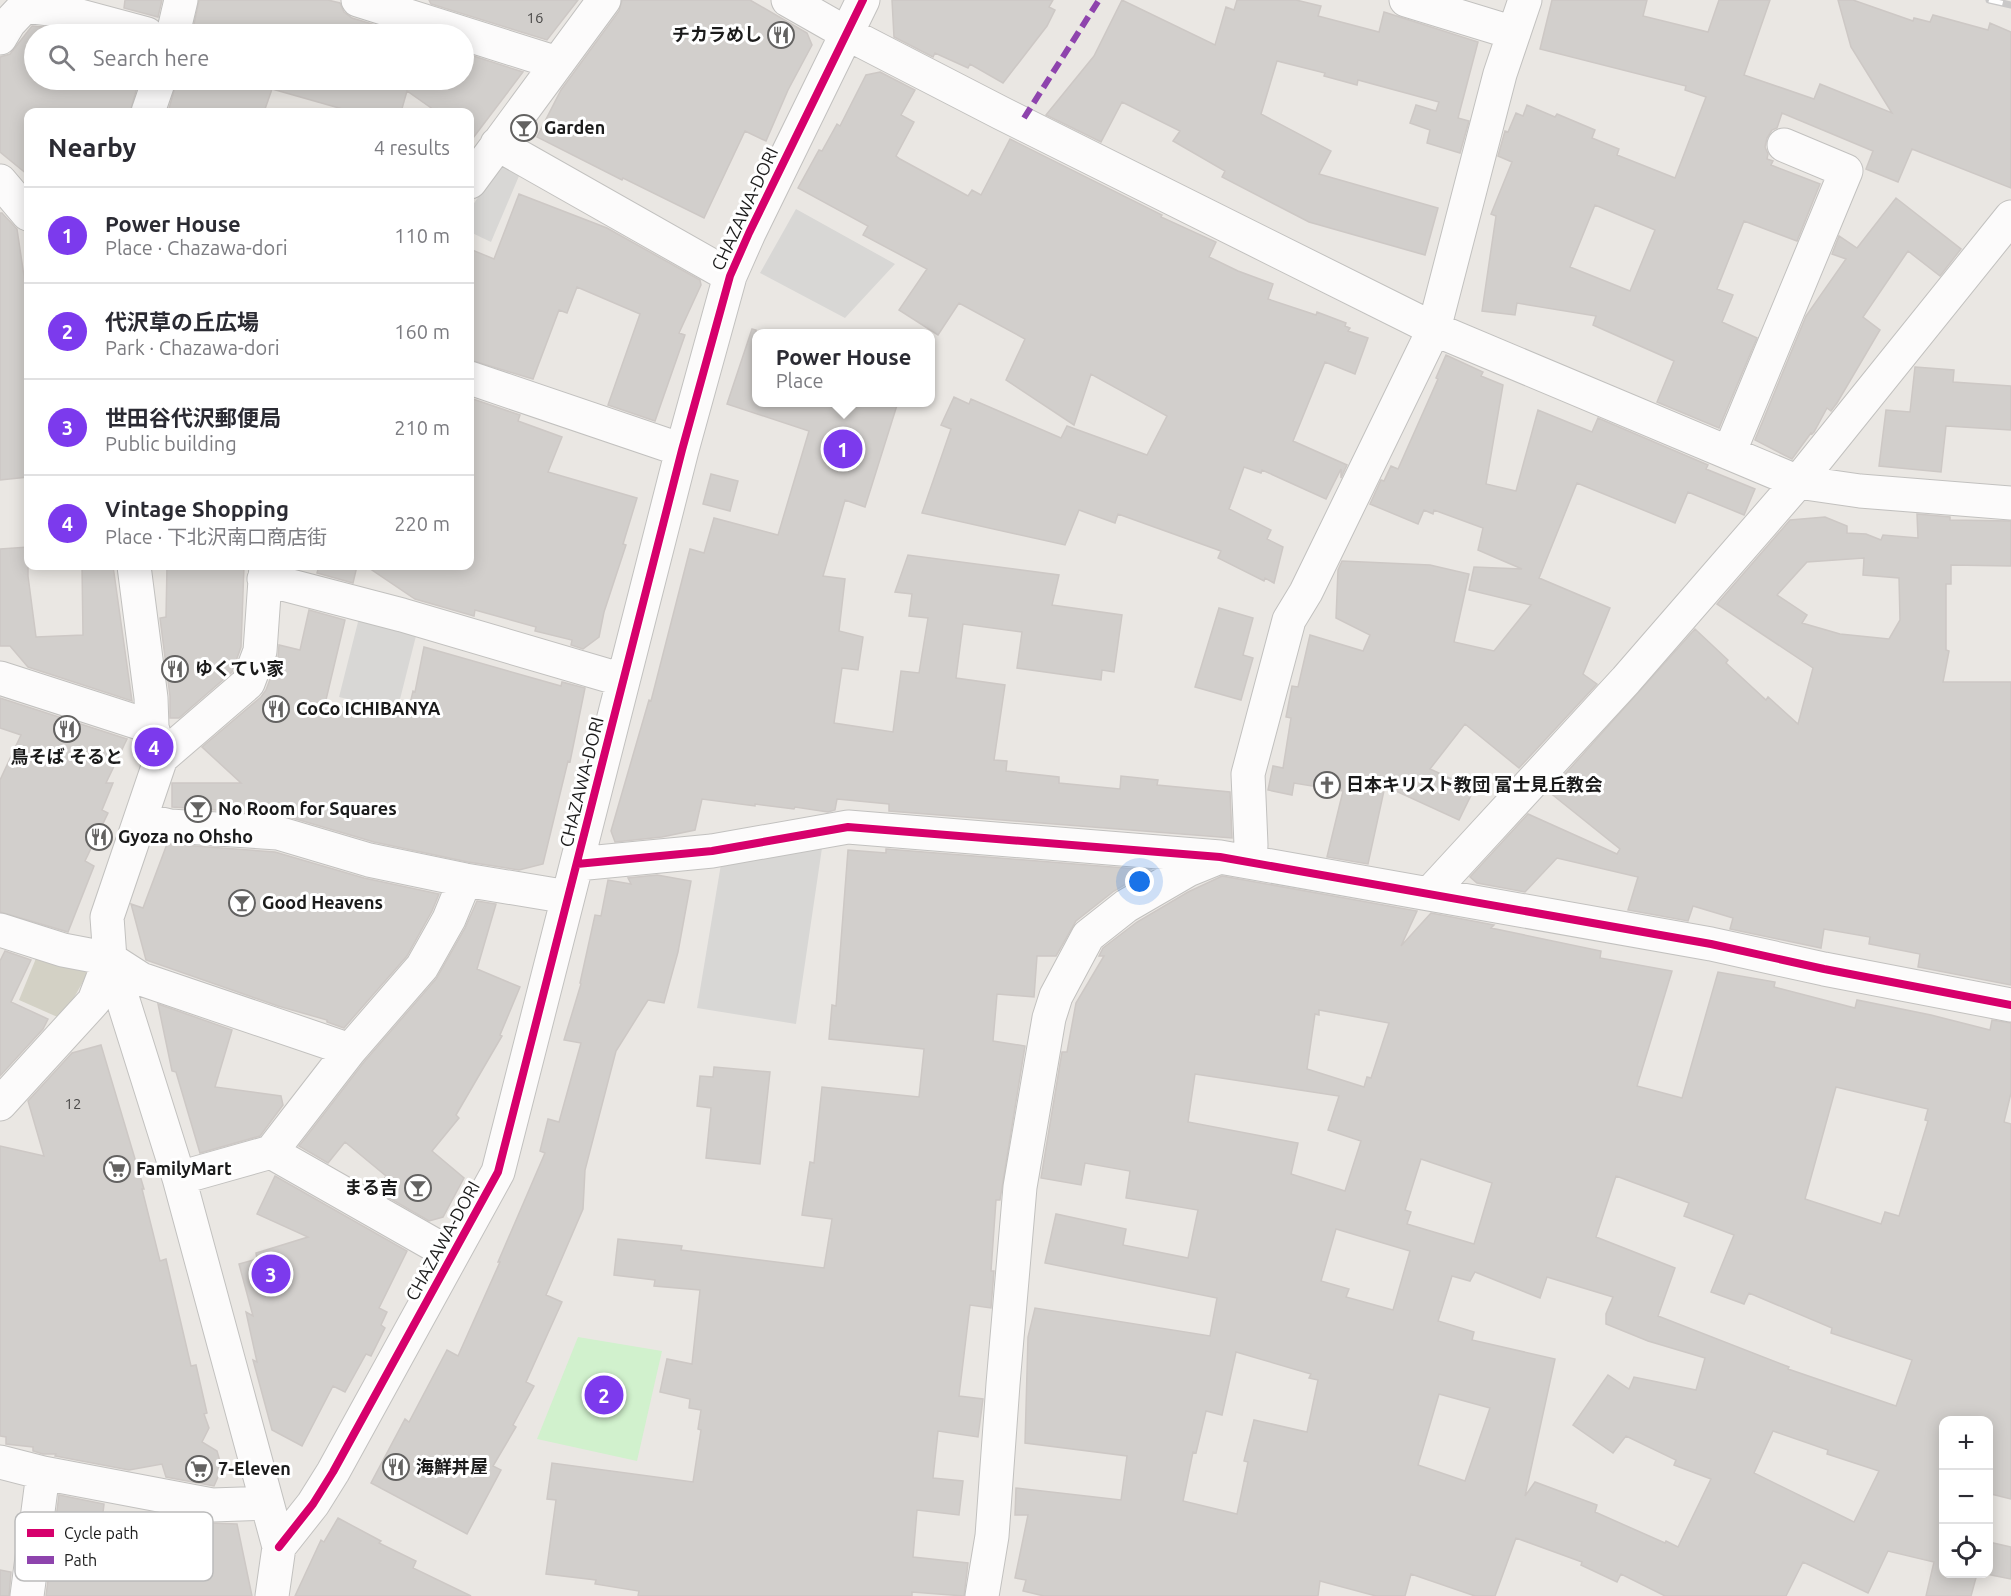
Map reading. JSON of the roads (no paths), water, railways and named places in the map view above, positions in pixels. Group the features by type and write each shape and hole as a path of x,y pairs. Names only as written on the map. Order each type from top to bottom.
{"street":[{"path":"175,24 181,0"},
{"path":"358,0 434,24"},
{"path":"474,176 604,0"},
{"path":"789,0 846,33 1001,113 1434,329 1798,482 1860,491 2011,503"},
{"name":"CHAZAWA-DORI","path":"279,1547 313,1504 333,1472 498,1172 682,450 730,276 863,0"},
{"path":"1406,0 1514,33"},
{"path":"982,1596 992,1536 1002,1384 1020,1187 1049,1018 1056,996 1088,936 1136,900 1188,870 1235,859 1251,845 1248,774 1288,620 1306,592 1434,329 1500,74 1525,0"},
{"path":"0,38 9,23 25,6 59,5 117,24"},
{"path":"474,37 557,63"},
{"path":"149,108 156,90"},
{"path":"497,144 730,276"},
{"path":"1729,453 1846,171 1784,145"},
{"path":"0,182 24,209"},
{"path":"1430,893 1626,680 1798,482 2007,229"},
{"path":"474,379 682,450"},
{"path":"135,570 151,698 152,727 161,758"},
{"path":"272,1596 279,1547 179,1178 110,959 107,917 161,758 248,683 260,651 265,572 623,680"},
{"path":"0,678 152,727"},
{"path":"141,819 170,826 278,833 369,860 465,880 568,897"},
{"path":"577,864 712,850 848,827 1235,859 1711,944 1824,969 2011,1005"},
{"path":"179,1178 270,1152 350,1050 422,967 449,919 465,880"},
{"path":"0,930 63,950 110,959 141,979 350,1050"},
{"path":"0,1104 94,1001 110,959"},
{"path":"270,1152 452,1255"},
{"path":"0,1462 43,1473 212,1505 267,1503"},
{"path":"38,1512 43,1473"},
{"path":"27,1596 29,1581"}],"railway":[{"path":"1989,0 2011,5"}],"place":[{"name":"チカラめし","path":"781,35"},
{"name":"Garden","path":"524,128"},
{"name":"Power House","path":"843,449"},
{"name":"ゆくてい家","path":"175,669"},
{"name":"CoCo ICHIBANYA","path":"276,709"},
{"name":"鳥そば そると","path":"67,729"},
{"name":"Vintage Shopping","path":"154,747"},
{"name":"日本キリスト教団 富士見丘教会","path":"1327,785"},
{"name":"No Room for Squares","path":"198,809"},
{"name":"Gyoza no Ohsho","path":"99,837"},
{"name":"Good Heavens","path":"242,903"},
{"name":"FamilyMart","path":"117,1169"},
{"name":"まる吉","path":"418,1188"},
{"name":"世田谷代沢郵便局","path":"271,1274"},
{"name":"代沢草の丘広場","path":"604,1395"},
{"name":"海鮮丼屋","path":"396,1467"},
{"name":"7-Eleven","path":"199,1469"}]}
